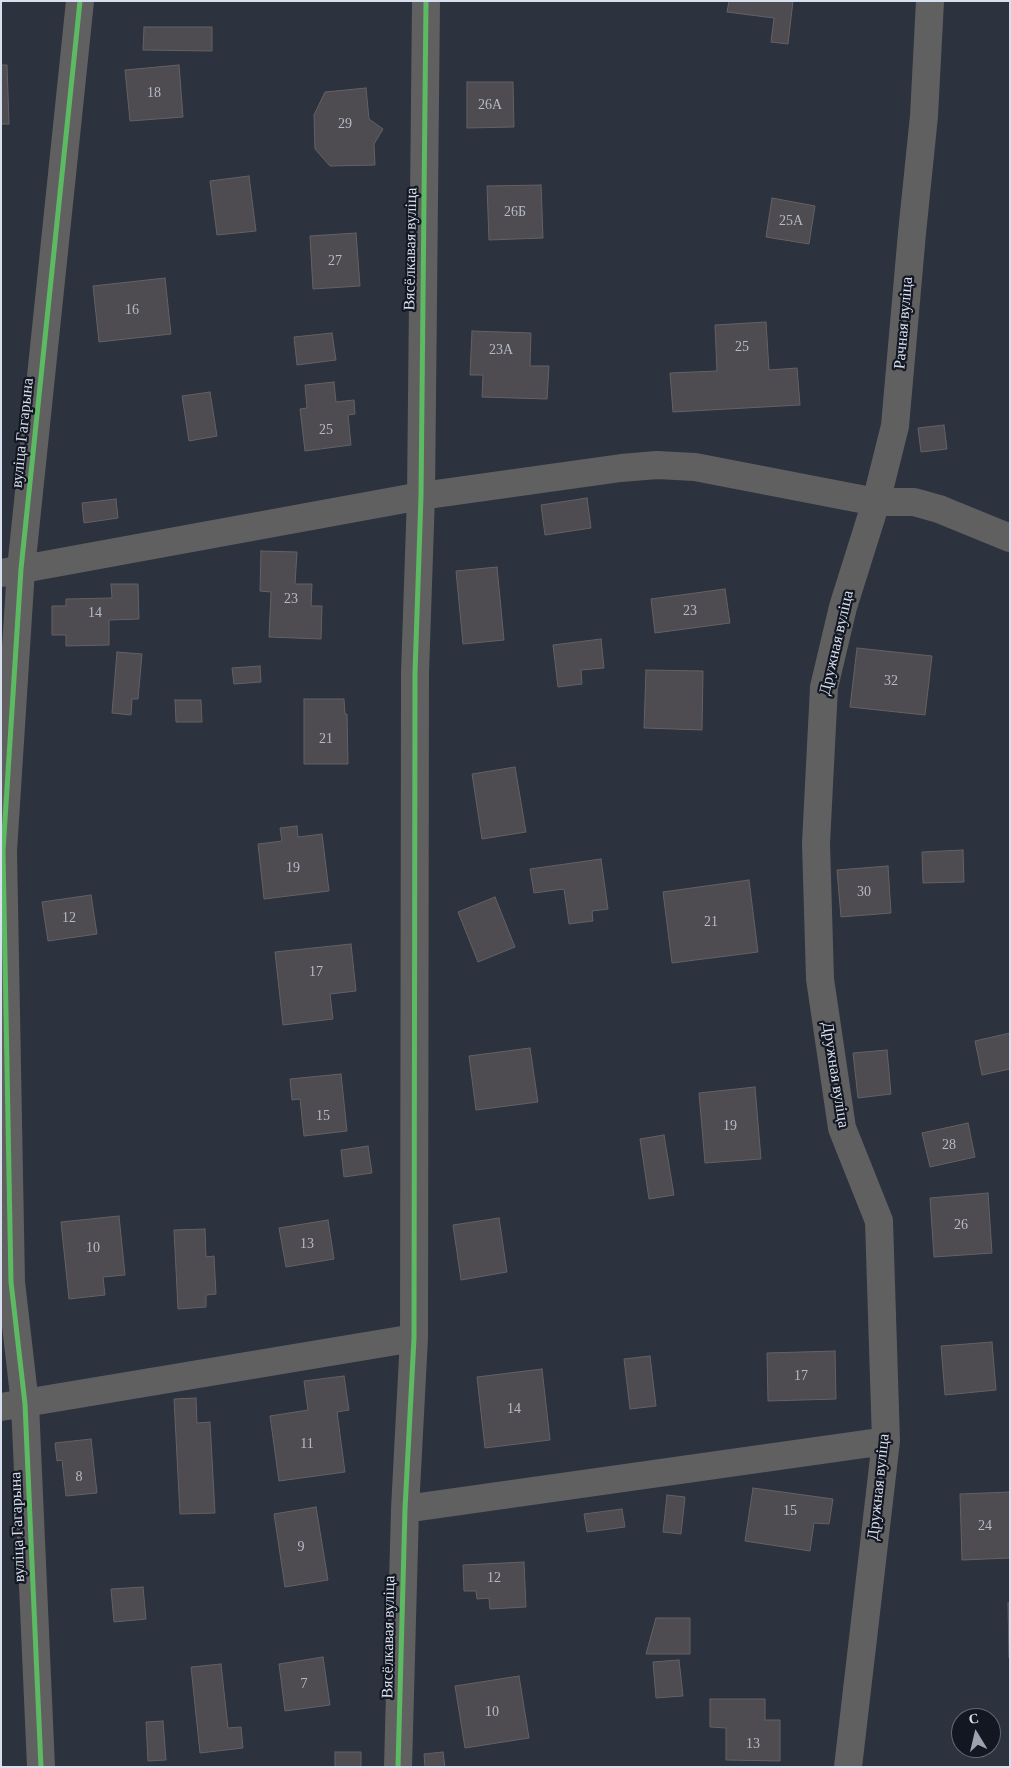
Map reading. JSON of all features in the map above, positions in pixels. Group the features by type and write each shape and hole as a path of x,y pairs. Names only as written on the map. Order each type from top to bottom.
{"street":[{"name":"вуліца Гагарына","path":"41,1767 13,1406 3,852 11,571 80,1"},
{"name":"Вясёлкавая вуліца","path":"398,1767 405,1509 414,1338 415,673 421,496 426,1"},
{"name":"Рачная вуліца","path":"876,502 895,426 924,116 930,1"},
{"path":"11,571 421,496 621,468 657,466 695,467 876,502 914,502 939,509 1010,538"},
{"name":"Дружная вуліца","path":"848,1767 886,1441 880,1221 842,1128 820,979 816,843 824,687 843,607 876,502"},
{"path":"13,1406 163,1379 414,1338"},
{"path":"405,1509 886,1441"}],"building":[{"path":"729,1 793,1 788,44 771,42 774,18 727,12"},
{"path":"144,27 212,27 212,51 143,50"},
{"path":"1,65 7,65 9,124 1,124"},
{"path":"179,65 183,117 130,121 125,70"},
{"path":"467,82 513,82 514,127 467,128"},
{"path":"366,88 369,119 383,129 374,144 375,165 330,166 315,149 314,115 325,92"},
{"path":"249,176 256,231 217,235 210,181"},
{"path":"541,185 543,238 489,240 487,186"},
{"path":"772,198 815,206 809,244 766,237"},
{"path":"356,233 360,286 313,289 310,236"},
{"path":"165,278 171,334 99,342 93,286"},
{"path":"766,322 769,370 797,368 800,405 673,412 670,373 717,371 715,325"},
{"path":"472,331 531,333 530,366 549,366 547,399 482,397 483,375 470,375"},
{"path":"332,333 336,360 297,365 294,337"},
{"path":"334,382 336,402 354,400 355,414 348,415 351,445 305,451 300,409 307,408 305,385"},
{"path":"210,392 217,436 189,441 182,396"},
{"path":"944,425 947,449 921,452 918,428"},
{"path":"587,498 591,528 545,535 541,505"},
{"path":"116,499 118,518 84,523 82,503"},
{"path":"261,551 297,552 295,584 312,584 311,606 322,606 321,639 269,637 271,592 260,591"},
{"path":"497,567 504,640 463,644 456,571"},
{"path":"111,584 138,584 139,619 109,620 109,645 66,646 66,635 52,635 52,606 66,606 66,599 112,598"},
{"path":"725,589 730,623 655,633 651,599"},
{"path":"601,639 604,668 581,670 582,684 558,687 553,645"},
{"path":"857,648 932,656 925,715 850,707"},
{"path":"117,652 142,654 138,699 132,699 131,715 112,713"},
{"path":"260,666 261,682 234,684 232,668"},
{"path":"646,670 703,671 702,730 644,728"},
{"path":"304,699 344,699 345,714 347,714 348,764 304,764"},
{"path":"175,700 201,700 202,722 176,722"},
{"path":"515,767 526,832 482,839 472,774"},
{"path":"297,826 298,837 322,834 329,891 264,899 258,844 282,841 280,828"},
{"path":"963,850 964,882 923,883 922,852"},
{"path":"601,859 608,909 592,911 593,921 569,924 564,889 534,893 530,869"},
{"path":"888,866 891,913 841,917 837,870"},
{"path":"749,880 758,952 672,963 663,892"},
{"path":"91,895 97,934 48,941 42,902"},
{"path":"495,897 515,947 478,962 458,912"},
{"path":"351,944 356,991 330,994 333,1019 283,1025 275,952"},
{"path":"1010,1033 1010,1069 982,1075 975,1041"},
{"path":"530,1048 538,1102 476,1110 469,1056"},
{"path":"887,1050 891,1094 858,1098 853,1053"},
{"path":"341,1074 347,1131 304,1136 300,1099 292,1100 290,1079"},
{"path":"755,1087 761,1159 705,1163 699,1093"},
{"path":"968,1123 975,1157 930,1167 922,1133"},
{"path":"664,1135 674,1195 649,1199 640,1139"},
{"path":"368,1146 372,1173 344,1177 341,1150"},
{"path":"988,1193 992,1253 934,1257 930,1198"},
{"path":"119,1216 125,1275 103,1277 105,1295 69,1299 61,1222"},
{"path":"499,1218 507,1272 461,1280 453,1225"},
{"path":"328,1220 334,1259 286,1267 279,1228"},
{"path":"205,1229 206,1257 214,1256 216,1294 206,1295 206,1307 178,1309 174,1230"},
{"path":"992,1342 996,1390 945,1395 941,1346"},
{"path":"835,1351 836,1399 768,1401 767,1353"},
{"path":"650,1356 656,1406 630,1409 624,1359"},
{"path":"542,1369 550,1440 485,1448 477,1377"},
{"path":"344,1376 349,1410 337,1412 345,1472 279,1481 270,1416 308,1410 304,1381"},
{"path":"196,1398 197,1423 210,1422 215,1513 180,1514 174,1399"},
{"path":"91,1439 97,1493 66,1496 62,1460 57,1461 55,1443"},
{"path":"753,1488 833,1499 829,1524 814,1523 810,1551 745,1541"},
{"path":"1010,1492 1010,1558 962,1560 960,1494"},
{"path":"667,1495 685,1497 681,1534 663,1532"},
{"path":"316,1507 328,1580 285,1587 274,1514"},
{"path":"622,1509 625,1527 587,1532 584,1514"},
{"path":"524,1562 526,1607 490,1609 489,1598 477,1599 476,1591 464,1591 463,1565"},
{"path":"143,1587 146,1619 114,1622 111,1589"},
{"path":"1008,1603 1010,1603 1010,1658 1009,1658"},
{"path":"656,1618 690,1618 690,1654 646,1654"},
{"path":"323,1657 330,1705 285,1711 279,1664"},
{"path":"679,1660 683,1696 656,1698 653,1662"},
{"path":"221,1664 228,1728 241,1727 243,1748 200,1753 191,1667"},
{"path":"519,1676 529,1738 465,1748 455,1686"},
{"path":"710,1699 765,1699 765,1720 780,1720 780,1761 726,1760 726,1728 710,1727"},
{"path":"163,1721 166,1760 148,1761 146,1722"},
{"path":"335,1752 361,1752 361,1767 335,1767"},
{"path":"443,1752 445,1767 425,1767 424,1754"}],"cycle path":[{"path":"41,1767 25,1404 11,1282 3,851 21,569 80,1"},
{"path":"398,1767 405,1509 414,1338 415,673 421,496 426,1"}]}
